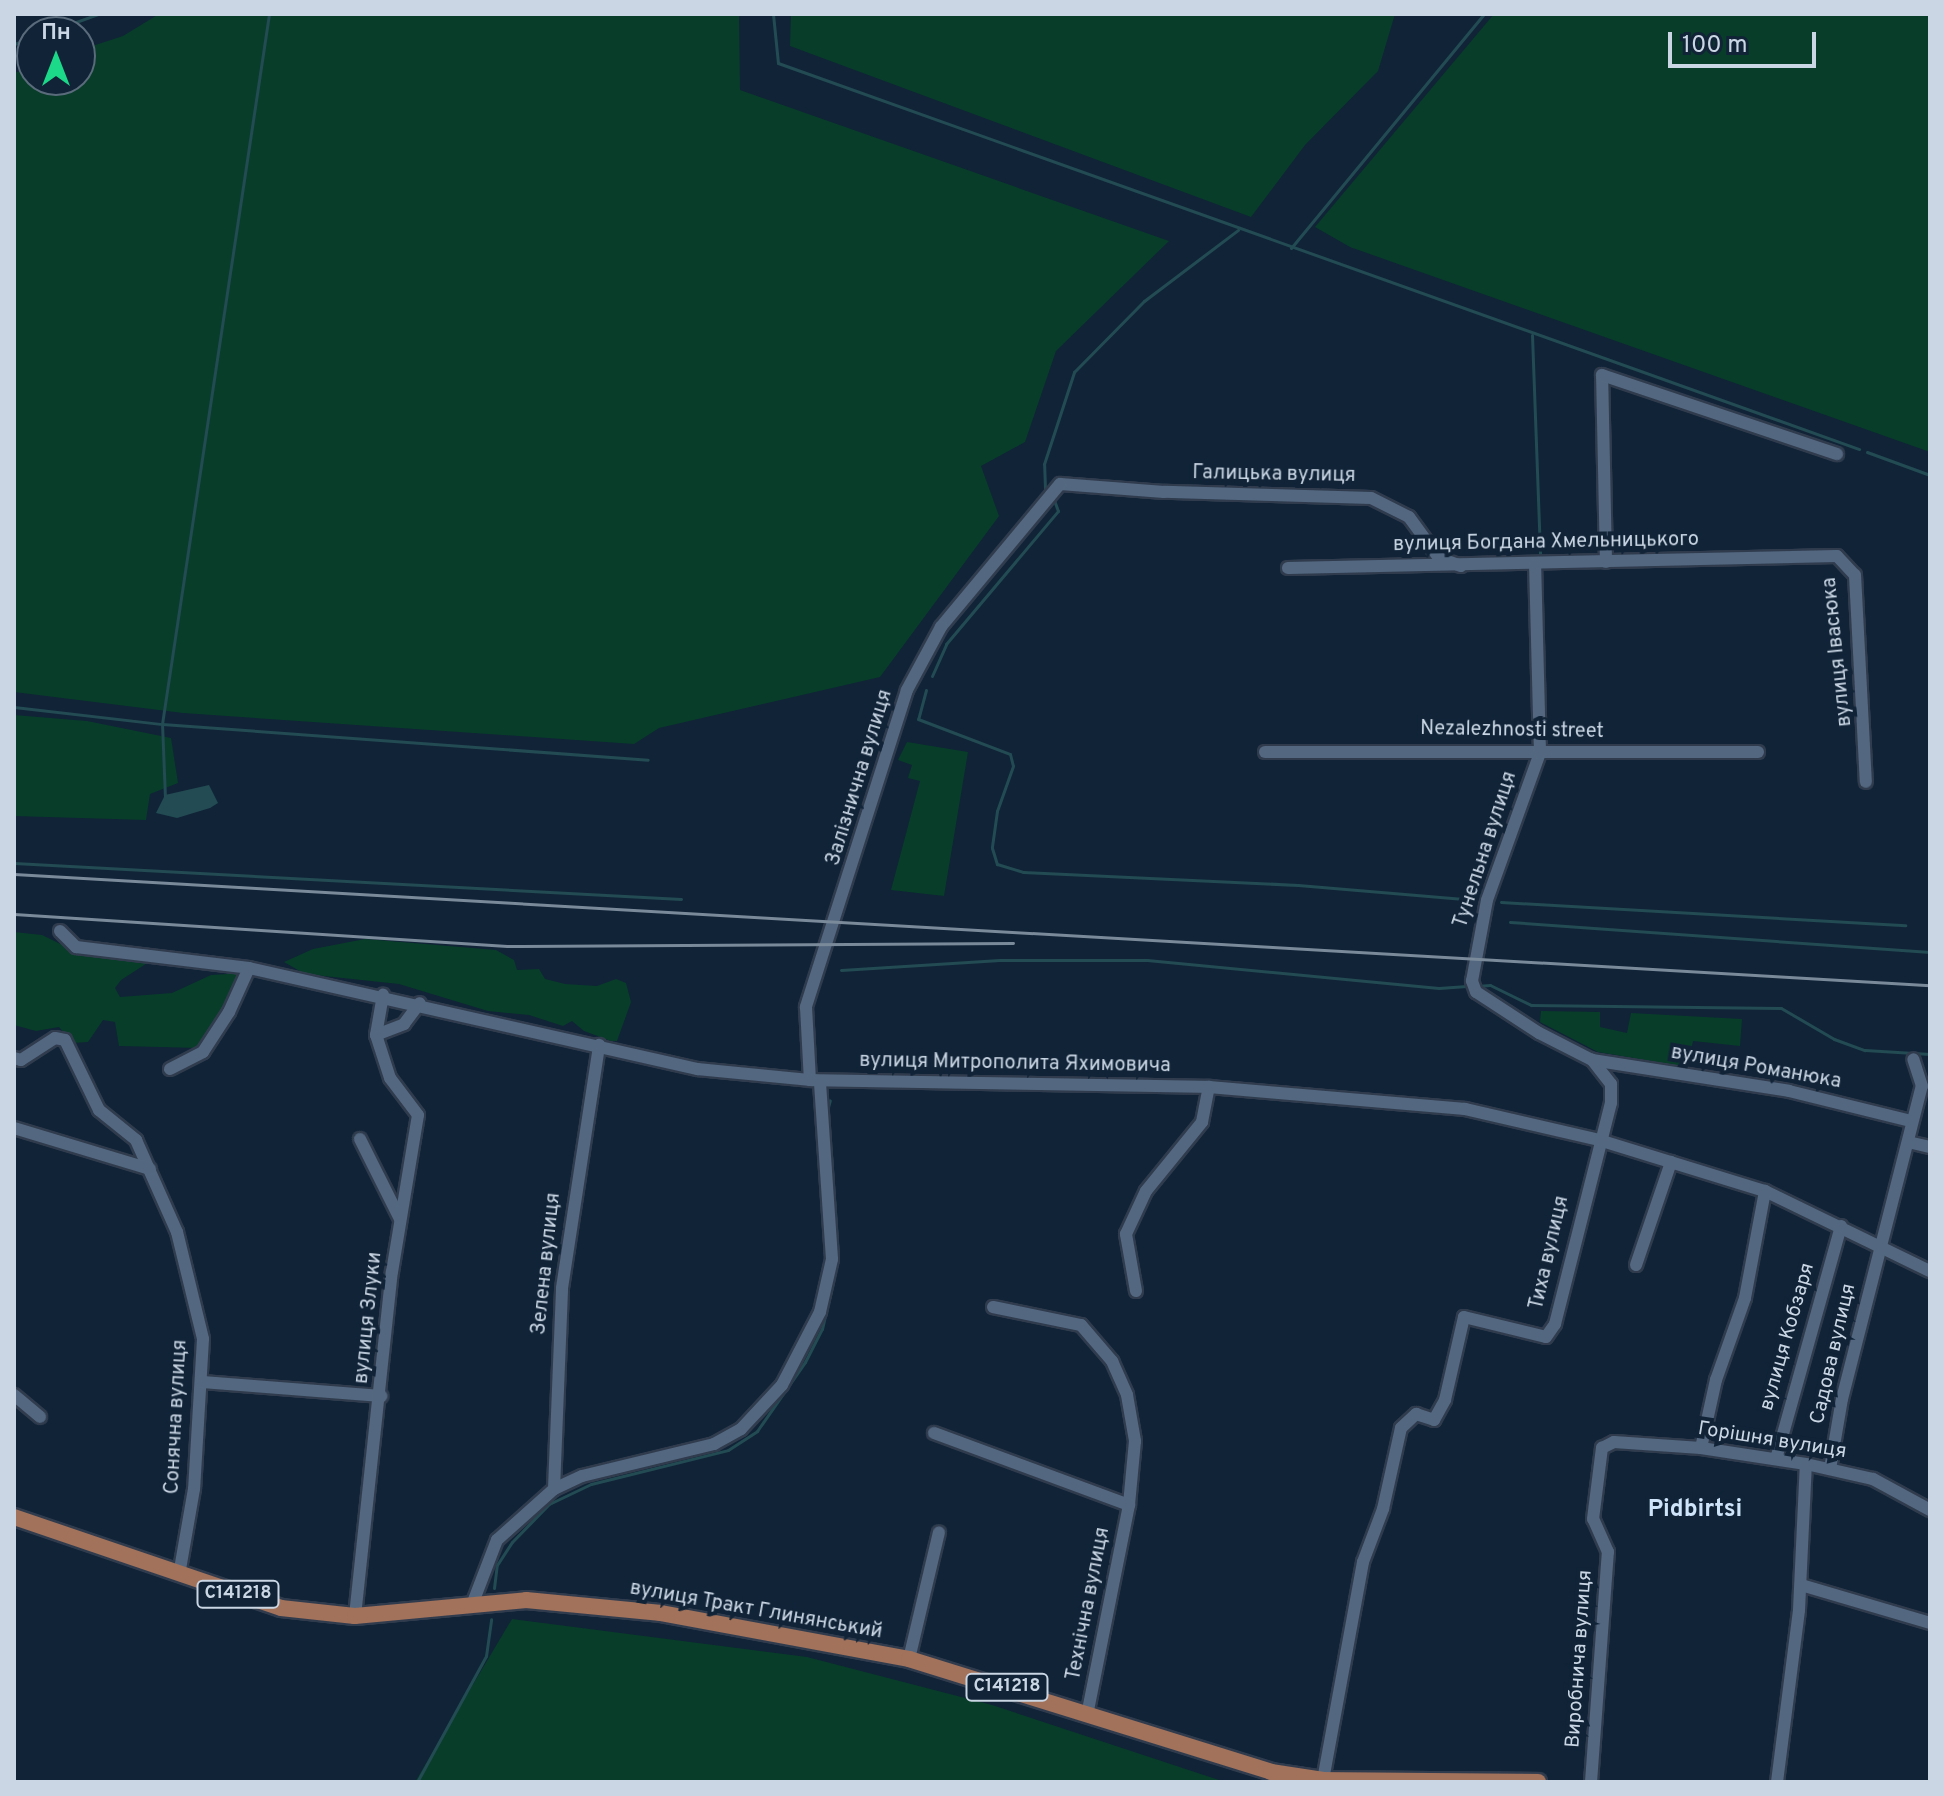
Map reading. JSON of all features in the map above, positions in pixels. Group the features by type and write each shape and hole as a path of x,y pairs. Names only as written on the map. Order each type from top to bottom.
{"main road":[{"name":"вулиця Тракт Глинянський","path":"14,1517 281,1608 355,1616 472,1605 579,1603 796,1634 909,1659 1088,1711 1271,1772 1323,1780 1538,1782"}],"street":[{"path":"1606,562 1602,375 1837,454"},
{"name":"Галицька вулиця","path":"1060,484 1164,492 1371,498 1409,517 1439,558 1461,566"},
{"name":"Залізнична вулиця","path":"472,1605 497,1540 554,1489 582,1476 714,1444 741,1429 782,1385 820,1312 832,1259 806,1007 907,690 941,627 1060,484"},
{"name":"вулиця Богдана Хмельницького","path":"1288,568 1535,565 1805,556"},
{"name":"вулиця Івасюка","path":"1805,556 1837,556 1855,575 1866,782"},
{"name":"Тунельна вулиця","path":"1474,986 1474,956 1501,853 1540,753 1535,565"},
{"name":"Nezalezhnosti street","path":"1265,752 1758,752"},
{"path":"60,931 76,947 249,968 420,1003 698,1069 815,1081"},
{"path":"170,1069 203,1052 229,1012 249,968"},
{"name":"вулиця Романюка","path":"1474,986 1539,1033 1592,1060 1789,1091 1911,1121"},
{"name":"вулиця Злуки","path":"355,1616 400,1219 418,1115 390,1078 376,1035 383,995"},
{"path":"376,1035 404,1024 420,1003"},
{"path":"14,1058 21,1060 55,1038 65,1040 99,1110 136,1140 150,1169"},
{"name":"Зелена вулиця","path":"554,1489 562,1288 599,1045"},
{"path":"1879,1249 1922,1086 1913,1059"},
{"path":"1592,1060 1611,1084 1612,1095 1599,1140"},
{"name":"вулиця Митрополита Яхимовича","path":"815,1081 1209,1087 1427,1103 1599,1140 1765,1191 1841,1226 1879,1249 1930,1271"},
{"path":"1136,1291 1126,1234 1146,1191 1202,1122 1209,1087"},
{"path":"14,1128 150,1169"},
{"path":"360,1139 400,1219"},
{"name":"Тиха вулиця","path":"1323,1780 1363,1562 1383,1509 1399,1433 1416,1414 1434,1420 1445,1400 1464,1317 1546,1337 1555,1324 1599,1140"},
{"path":"1908,1142 1930,1147"},
{"path":"1636,1265 1671,1162"},
{"name":"Сонячна вулиця","path":"150,1169 177,1232 203,1339 193,1503 179,1575"},
{"path":"1701,1448 1716,1380 1745,1298 1765,1191"},
{"name":"вулиця Кобзаря","path":"1776,1459 1841,1226"},
{"name":"Садова вулиця","path":"1830,1469 1879,1249"},
{"name":"Технічна вулиця","path":"993,1307 1070,1320 1089,1332 1112,1361 1127,1395 1135,1441 1129,1505 1088,1711"},
{"path":"202,1382 381,1396"},
{"path":"14,1395 40,1417"},
{"name":"Технічна вулиця","path":"934,1433 1129,1505"},
{"name":"Горішня вулиця","path":"1602,1448 1614,1442 1701,1448 1806,1464 1873,1479 1930,1510"},
{"name":"Виробнича вулиця","path":"1591,1782 1608,1552 1593,1519 1602,1448"},
{"path":"1777,1782 1801,1585 1806,1464"},
{"path":"909,1659 939,1532"},
{"path":"1801,1585 1930,1623"}],"shaded area":[{"path":"159,14 739,14 740,90 1169,241 1056,351 1025,442 981,466 999,516 880,677 659,728 634,744 183,713 14,692 14,73 16,96 96,96 96,45 123,36"},
{"path":"791,14 1395,14 1378,71 1305,145 1251,217 790,46"},
{"path":"1494,14 1930,14 1930,452 1350,247 1315,227"},
{"path":"14,715 87,721 171,738 178,783 150,794 146,820 14,816"},
{"path":"907,742 968,752 944,896 891,890 920,781 908,778 912,765 898,760"},
{"path":"209,785 218,803 210,808 177,818 156,813 165,795"},
{"path":"14,932 42,935 85,956 152,960 121,980 115,988 120,997 172,993 211,975 244,973 200,1048 119,1046 115,1022 103,1020 88,1042 73,1043 59,1027 36,1031 14,1025"},
{"path":"365,939 496,950 514,960 517,970 539,969 545,979 565,984 597,986 616,979 626,983 631,1002 617,1041 611,1041 584,1031 572,1021 563,1026 529,1015 488,1011 399,984 305,974 284,962 313,949"},
{"path":"1541,1011 1600,1012 1600,1027 1627,1033 1631,1013 1742,1019 1740,1046 1693,1041 1687,1067 1598,1052 1540,1022"},
{"path":"512,1619 807,1657 992,1705 1225,1782 415,1782"}],"waterway":[{"path":"92,16 98,14"},
{"path":"165,798 162,724 269,14"},
{"path":"773,14 778,63 1859,449"},
{"path":"1291,248 1484,14"},
{"path":"1045,489 1044,464 1074,372 1144,301 1238,230"},
{"path":"1532,335 1540,555"},
{"path":"1867,452 1930,475"},
{"path":"932,676 946,644 1058,511 1054,500"},
{"path":"926,690 918,719 1010,754 1013,766 997,811 992,848 997,864 1023,872 1298,885 1475,900"},
{"path":"14,707 162,724 648,760"},
{"path":"14,863 681,899"},
{"path":"1501,902 1905,925"},
{"path":"1510,922 1930,952"},
{"path":"841,970 1000,960 1147,960 1439,988 1470,986"},
{"path":"1477,986 1490,985 1531,1005 1781,1008 1834,1039 1865,1050 1930,1054"},
{"path":"827,1111 830,1100"},
{"path":"831,1154 838,1254"},
{"path":"494,1588 497,1565 512,1542 549,1504 591,1484 728,1450 757,1431 805,1362 822,1329 834,1278"},
{"path":"417,1782 486,1656 491,1619"}],"railway":[{"path":"14,874 1930,985"},
{"path":"14,914 507,946 1013,943"}],"district":[{"name":"Pidbirtsi","path":"1695,1511"}]}
